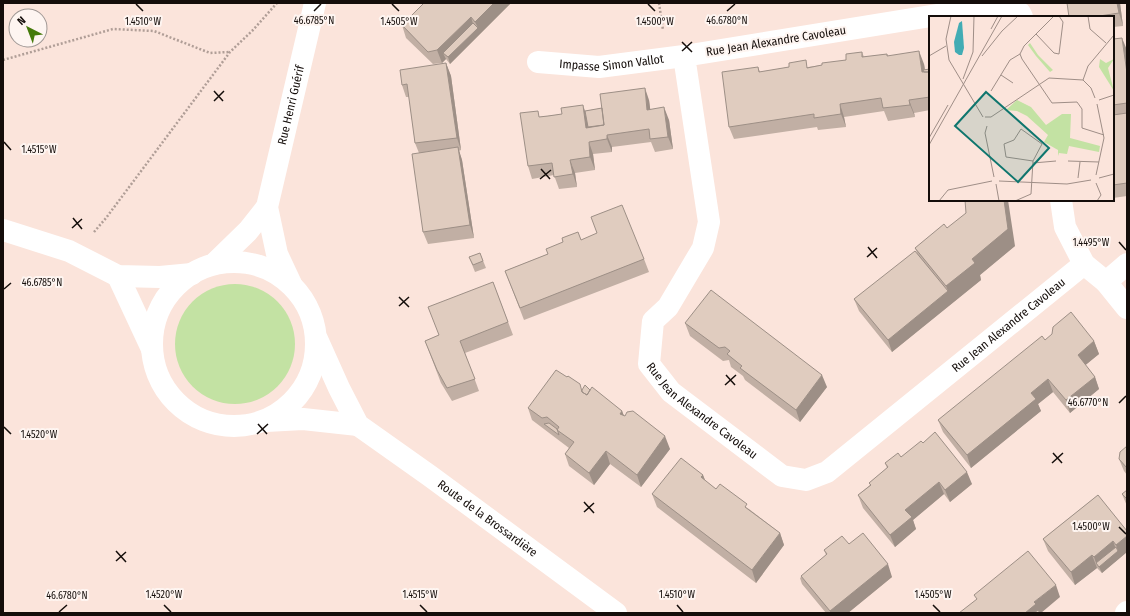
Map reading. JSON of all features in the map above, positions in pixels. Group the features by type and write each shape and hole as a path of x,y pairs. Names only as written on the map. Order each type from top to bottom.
{"street":[{"name":"Rue Henri Guérif","path":"214,264 248,231 267,207 315,3"},
{"name":"Rue Jean Alexandre Cavoleau","path":"931,16 999,5 1020,13 1022,16"},
{"name":"Rue Jean Alexandre Cavoleau","path":"929,16 684,56 709,222 703,248 668,307 653,321 649,364 671,392 782,476 806,480 827,472 1084,264"},
{"name":"Impasse Simon Vallot","path":"538,62 599,67 684,56"},
{"path":"1061,201 1065,227 1084,264 1106,282 1127,308"},
{"name":"Rue Henri Guérif","path":"267,207 277,254 292,286"},
{"path":"3,230 69,250 118,276 160,277 192,274"},
{"path":"152,350 154,327 162,306 175,288 192,274 214,264 235,262 256,265 275,272 292,286 304,301 312,318 316,337 314,363 303,389 285,408 262,422"},
{"path":"1106,282 1127,264"},
{"path":"118,276 152,350"},
{"name":"Route de la Brossardière","path":"316,337 339,388 358,425 616,613"},
{"name":"Route de la Brossardière","path":"152,350 158,374 170,396 189,413 212,423 237,426 262,422 302,419 358,425"}],"path":[{"path":"74,254 106,218 230,52 253,30 276,3"},
{"path":"3,60 113,29 154,31 210,53 230,52"}],"green space":[{"path":"235,284 258,288 278,301 291,321 295,344 291,367 278,387 258,400 235,404 212,400 192,387 179,367 175,344 179,321 192,301 212,288"}],"building":[{"path":"424,3 494,3 475,22 471,17 437,50 428,52 402,25"},
{"path":"1067,3 1117,3 1119,13 1100,16 1069,16"},
{"path":"473,23 478,28 448,57 443,53"},
{"path":"1122,38 1127,73 1127,103 1114,105 1114,39"},
{"path":"919,51 922,72 929,72 929,97 909,100 910,105 883,108 881,98 840,104 841,114 814,118 814,114 729,127 722,72 758,67 759,72 789,67 789,63 806,60 807,68 822,65 822,63 846,60 846,54 862,52 862,57 887,54 887,56"},
{"path":"446,63 457,138 415,143 407,84 402,85 400,70"},
{"path":"929,69 929,72 924,72 923,70"},
{"path":"645,88 647,110 664,107 668,137 650,139 649,129 607,135 607,139 589,142 590,157 570,160 573,174 554,177 552,163 528,166 520,113 538,111 539,117 548,116 562,114 561,108 583,105 586,128 604,125 600,94"},
{"path":"602,108 604,125 588,127 585,111"},
{"path":"1127,113 1127,183 1114,185 1114,115"},
{"path":"458,147 470,225 423,232 412,154"},
{"path":"965,201 1004,201 1008,229 972,259 975,263 946,286 915,248 944,224 947,228 966,213"},
{"path":"622,205 644,259 520,308 505,271 548,254 546,249 563,242 562,238 578,232 581,240 597,233 591,217"},
{"path":"915,251 948,291 888,340 854,299"},
{"path":"480,253 483,261 473,265 469,257"},
{"path":"493,282 508,322 460,341 475,379 447,388 437,370 425,341 439,335 428,307"},
{"path":"711,290 822,375 796,410 740,368 742,366 727,354 730,351 725,347 719,348 685,323"},
{"path":"1071,312 1094,341 1078,355 1095,377 1066,400 1048,379 1031,393 1036,399 967,455 938,420 1042,336 1045,340 1052,334 1053,327"},
{"path":"556,370 580,384 582,392 587,395 592,387 622,411 620,414 625,416 627,412 633,411 665,436 637,475 606,451 589,473 565,454 574,442 557,430 559,427 547,417 542,418 528,408"},
{"path":"585,385 590,390 587,395 582,392"},
{"path":"549,423 557,429 559,435 544,424"},
{"path":"935,432 967,472 945,490 939,482 905,510 912,517 890,535 858,495 871,485 869,483 888,467 885,463 898,453 901,457 921,441 923,443"},
{"path":"1127,446 1127,468 1119,459 1120,452"},
{"path":"681,458 703,475 701,477 716,489 720,484 747,504 745,507 780,533 752,570 652,494"},
{"path":"1127,490 1127,499 1122,494"},
{"path":"1098,495 1127,531 1127,536 1116,545 1113,541 1094,557 1092,555 1071,572 1043,539"},
{"path":"863,533 888,564 830,611 801,576 827,554 824,550 842,536 849,544"},
{"path":"1116,547 1118,551 1099,567 1096,563"},
{"path":"1028,551 1056,585 1034,602 1036,604 1025,613 959,613 977,599 974,595"}]}
